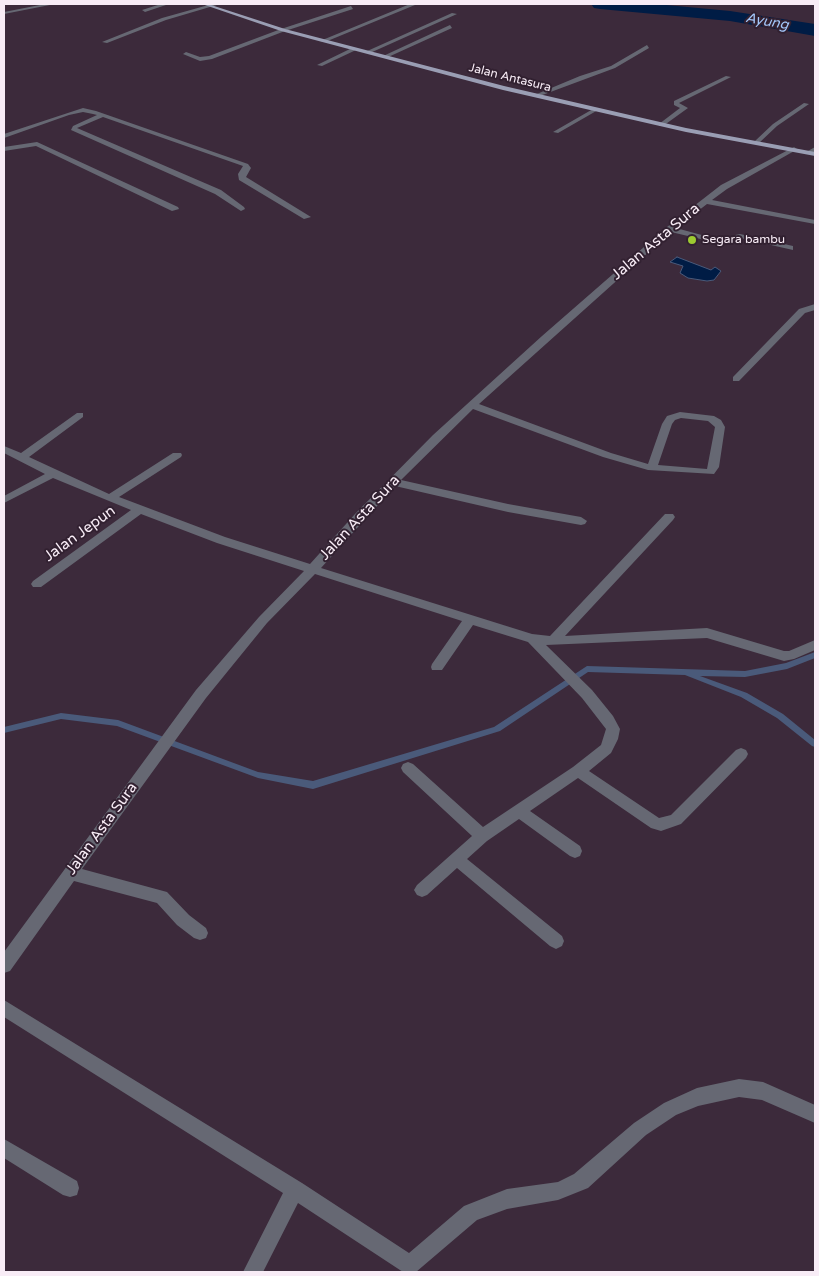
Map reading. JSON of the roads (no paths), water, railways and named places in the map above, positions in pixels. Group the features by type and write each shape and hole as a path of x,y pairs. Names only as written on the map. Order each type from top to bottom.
{"main road":[{"name":"Jalan Antasura","path":"207,5 323,41 535,96 661,125 813,152"}],"street":[{"path":"4,13 52,4"},
{"path":"145,10 166,4"},
{"path":"105,42 164,19 207,5 217,4"},
{"path":"323,41 412,5"},
{"path":"186,54 202,59 210,58 284,30 351,8"},
{"path":"368,52 454,14"},
{"path":"384,57 450,27"},
{"path":"535,96 582,76 613,68 648,47"},
{"path":"320,65 354,49"},
{"path":"661,125 686,108 676,104 676,102 728,77"},
{"path":"757,142 775,126 806,104"},
{"path":"4,136 76,111 88,110 246,165 247,168 242,174 242,178 307,217"},
{"path":"556,132 595,110"},
{"path":"102,115 74,127 73,130 218,192 240,209"},
{"path":"4,149 37,144 175,209"},
{"name":"Jalan Asta Sura","path":"4,964 201,694 263,620 393,482 472,405 670,229 705,201 740,178 794,149"},
{"path":"705,201 815,222"},
{"path":"670,229 715,240 740,236 790,248"},
{"path":"736,378 802,311 815,307"},
{"path":"472,405 607,455 652,468 710,472 714,468 720,427 717,422 710,418 680,415 671,418 666,424 652,468"},
{"path":"21,458 80,415"},
{"path":"4,449 54,474 110,498 221,540 532,639 554,641 706,633 784,656 790,656 815,645"},
{"path":"110,498 177,455"},
{"path":"4,500 54,474"},
{"path":"393,482 508,508 581,521"},
{"name":"Jalan Jepun","path":"37,584 140,509"},
{"path":"554,641 669,517"},
{"path":"437,667 470,619"},
{"path":"422,890 482,836 578,771 606,749 611,739 613,729 587,694 532,639"},
{"path":"578,771 656,824 661,825 676,820 741,754"},
{"path":"408,768 482,836"},
{"path":"519,811 575,851"},
{"path":"457,859 556,940"},
{"path":"70,873 162,897 183,920 200,933"},
{"path":"4,1008 296,1190 409,1269 471,1213 507,1199 558,1191 581,1182 640,1129 670,1109 697,1097 739,1088 763,1090 815,1114"},
{"path":"4,1148 70,1188"},
{"path":"252,1272 296,1190"}],"water":[{"path":"677,257 711,270 715,267 721,271 714,280 707,281 688,278 680,273 683,266 670,262"}],"waterway":[{"name":"Ayung","path":"600,4 730,16 815,30"},
{"path":"4,730 61,716 118,723 258,775 313,785 497,729 587,669 745,674 787,666 815,655"},
{"path":"688,674 744,695 780,716 815,744"}],"place":[{"name":"Segara bambu","path":"692,240"}]}
